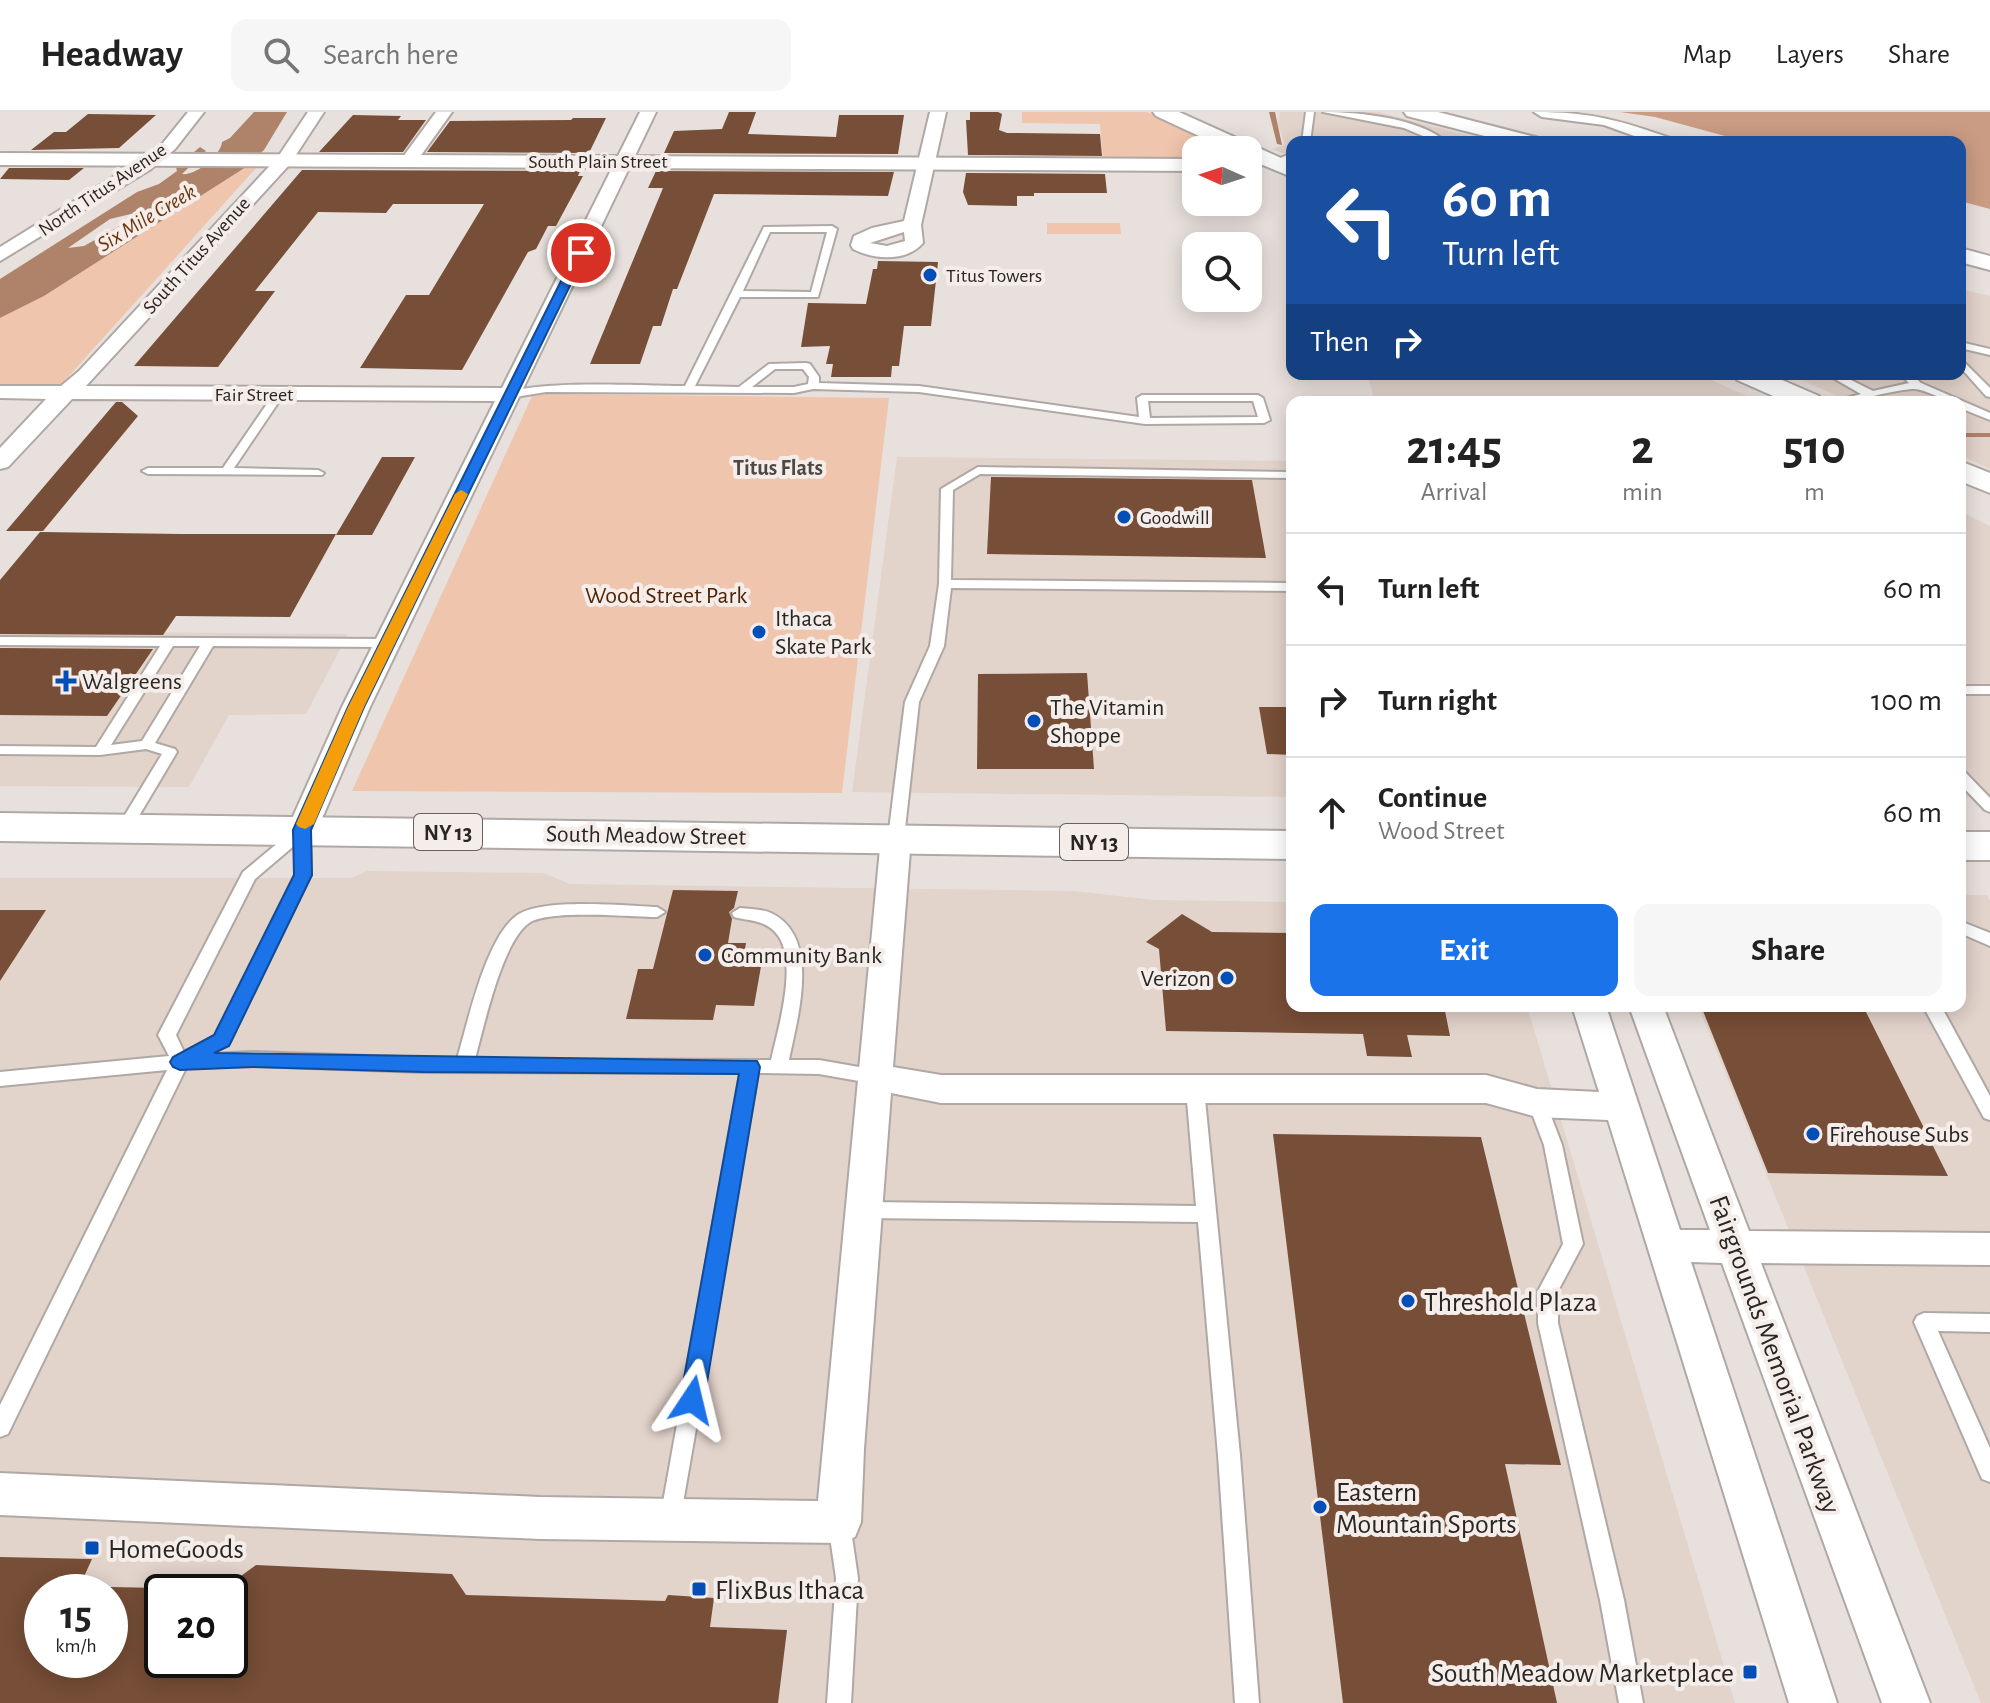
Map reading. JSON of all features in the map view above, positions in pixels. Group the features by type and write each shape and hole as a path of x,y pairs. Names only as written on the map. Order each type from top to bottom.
{"highway":[{"name":"South Meadow Street","path":"0,827 1286,845"},
{"path":"1966,846 1990,846"}],"street":[{"name":"North Titus Avenue","path":"0,255 151,160 169,146 196,112"},
{"name":"South Titus Avenue","path":"0,462 284,160 316,112"},
{"path":"408,161 444,112"},
{"path":"302,830 356,707 648,112"},
{"path":"861,240 878,232 912,225 938,112"},
{"path":"1163,112 1216,136"},
{"path":"1414,112 1508,136"},
{"path":"1542,112 1607,121 1650,136"},
{"path":"1262,155 1286,163"},
{"name":"South Plain Street","path":"0,159 1182,165"},
{"path":"1262,164 1286,163"},
{"path":"1966,257 1990,263"},
{"path":"1757,380 1786,396"},
{"name":"Fair Street","path":"0,392 509,395"},
{"path":"1966,473 1990,484"},
{"path":"0,1494 540,1518 839,1522 896,838"},
{"path":"1591,1012 1813,1703"},
{"name":"Fairgrounds Memorial Parkway","path":"1648,1012 1906,1703"},
{"path":"876,1077 941,1089 1486,1089 1537,1103 1622,1107"},
{"path":"1666,1246 1990,1249"}],"lane":[{"path":"1307,136 1310,112"},
{"path":"1327,112 1415,129 1434,136"},
{"path":"688,390 767,229 832,229 815,295 737,294"},
{"path":"830,240 861,240"},
{"path":"1966,346 1990,352"},
{"path":"741,390 762,372 787,364 806,366 812,371 813,386"},
{"path":"1966,368 1990,394"},
{"path":"1843,380 1870,394"},
{"path":"1912,380 1942,396"},
{"path":"1862,396 1917,385"},
{"path":"509,395 546,389 794,390 813,386 919,389 1145,421 1264,420 1258,398 1142,398 1145,421"},
{"path":"226,471 279,394"},
{"path":"1966,406 1990,417"},
{"path":"896,838 912,702 937,646 945,584 947,489 978,470 1286,475"},
{"path":"148,471 318,473"},
{"path":"945,584 1286,587"},
{"path":"0,641 389,643"},
{"path":"100,751 169,642"},
{"path":"147,745 209,642"},
{"path":"1966,690 1990,690"},
{"path":"0,750 100,751 147,745 170,752 125,828"},
{"path":"1966,781 1990,807"},
{"path":"180,1062 167,1035 208,952 249,876 302,830"},
{"path":"0,1427 180,1062 222,1040 303,875 302,830"},
{"path":"464,1065 504,938 524,918 548,911 657,912"},
{"path":"740,913 760,913 775,919 785,929 794,949 793,980 779,1066"},
{"path":"1966,930 1990,940"},
{"path":"1935,1012 1990,1113"},
{"path":"0,1079 180,1062 252,1059 464,1065 819,1067 876,1077"},
{"path":"671,1521 750,1067"},
{"path":"1195,1089 1229,1455 1247,1703"},
{"path":"1537,1103 1553,1145 1573,1244 1548,1291 1548,1323 1612,1600 1631,1703"},
{"path":"864,1210 1206,1214"},
{"path":"1990,1323 1924,1322 1990,1472"},
{"path":"839,1522 847,1578 839,1703"}],"shaded area":[{"path":"1280,112 1379,112 1469,136 1286,136 1286,155 1272,149 1285,145 1278,125"},
{"path":"1620,112 1990,112 1990,209 1966,203 1966,136 1725,136 1655,117"},
{"path":"1966,290 1990,296 1990,469 1966,458 1966,396 1838,396 1802,380 1966,380"},
{"path":"1369,380 1711,380 1747,396 1373,396"},
{"path":"897,457 1286,461 1286,797 852,792"},
{"path":"1966,514 1990,526 1990,795 1966,797"},
{"path":"0,631 348,634 306,714 229,715 189,787 0,786"},
{"path":"367,871 543,873 570,884 1073,891 1154,900 1286,902 1286,1012 1529,1012 1735,1703 0,1703 0,878 351,878"},
{"path":"1966,895 1987,895 1990,901 1990,1703 1981,1703 1700,1012 1966,1012"}],"green space":[{"path":"1022,112 1147,112 1199,136 1182,136 1182,160 1103,159 1100,124 1022,123"},
{"path":"246,167 257,167 60,386 0,386 0,318 44,296"},
{"path":"1047,223 1120,223 1121,234 1047,234"},
{"name":"Wood Street Park","path":"532,396 889,398 842,793 352,791"}],"water":[{"name":"Six Mile Creek","path":"254,112 287,112 264,150 246,167 44,296 0,318 0,279 137,192 159,184 177,171 176,167 200,147 206,151 182,174 201,168 213,158 222,142 230,138","holes":["141,214 84,246 68,248 110,219"]}],"building":[{"path":"729,112 756,112 748,134 836,137 839,115 904,115 898,154 664,153 674,131 722,129"},
{"path":"970,112 1002,114 999,130 1007,133 1100,134 1102,156 968,155 966,120 970,120"},
{"path":"88,114 156,115 119,148 31,150 54,132 66,132"},
{"path":"353,115 426,120 403,152 319,152"},
{"path":"606,118 589,153 427,152 450,121"},
{"path":"9,168 84,168 69,180 0,179"},
{"path":"302,170 580,171 578,176 583,176 556,226 548,226 536,249 528,252 462,370 360,368 406,295 429,295 484,204 393,204 386,213 318,212 255,291 275,291 218,367 134,366"},
{"path":"656,171 894,172 888,196 714,194 677,289 673,289 661,326 653,326 640,364 590,364 663,188 648,188"},
{"path":"966,173 1105,174 1107,193 1034,193 1034,196 1017,196 1017,206 968,205 963,192"},
{"path":"878,261 938,262 931,326 904,326 899,366 892,366 891,377 831,377 833,364 826,364 830,346 801,347 808,303 866,304 873,269 877,269"},
{"path":"116,402 122,402 138,416 43,531 6,531"},
{"path":"382,457 415,457 372,535 336,535"},
{"name":"Goodwill","path":"991,477 1252,480 1266,558 987,554"},
{"path":"40,532 336,534 290,617 176,616 163,635 0,634 0,580"},
{"name":"Walgreens","path":"0,648 153,649 107,716 0,715"},
{"name":"The Vitamin Shoppe","path":"1087,673 1094,769 977,769 978,674"},
{"path":"1259,707 1286,707 1286,755 1267,754"},
{"name":"Community Bank","path":"673,890 738,891 734,908 729,912 732,919 728,943 746,943 744,955 763,955 754,1006 716,1005 713,1020 626,1019 638,969 653,969"},
{"path":"0,910 46,910 0,981"},
{"name":"Verizon","path":"1182,914 1212,932 1286,933 1286,1012 1445,1012 1450,1036 1407,1035 1412,1057 1367,1056 1363,1034 1166,1031 1159,949 1146,942"},
{"path":"1703,1012 1866,1012 1948,1176 1768,1173"},
{"name":"Threshold Plaza","path":"1273,1134 1481,1137 1561,1465 1505,1464 1557,1703 1343,1703"},
{"path":"0,1557 92,1559 85,1574 24,1574 24,1678 128,1678 128,1587 144,1588 144,1678 248,1678 248,1574 244,1574 256,1565 452,1574 466,1595 665,1601 668,1595 714,1598 710,1627 787,1630 778,1703 0,1703"}],"waterway":[{"path":"1272,112 1280,144"},
{"path":"1966,435 1990,435"}],"slow traffic":[{"path":"305,824 356,707 461,494"}],"place":[{"name":"Titus Towers","path":"930,275"},
{"name":"Goodwill","path":"1124,517"},
{"name":"Ithaca Skate Park","path":"759,632"},
{"name":"Walgreens","path":"66,681"},
{"name":"The Vitamin Shoppe","path":"1034,721"},
{"name":"Community Bank","path":"705,955"},
{"name":"Verizon","path":"1227,978"},
{"name":"Firehouse Subs","path":"1813,1134"},
{"name":"Threshold Plaza","path":"1408,1301"},
{"name":"Eastern Mountain Sports","path":"1320,1507"},
{"name":"HomeGoods","path":"92,1548"},
{"name":"FlixBus Ithaca","path":"699,1589"},
{"name":"South Meadow Marketplace","path":"1750,1672"}],"district":[{"name":"Titus Flats","path":"778,467"}],"route":[{"path":"581,253 356,707 302,830 303,875 222,1040 180,1062 252,1059 423,1065 750,1067 692,1400"}]}
